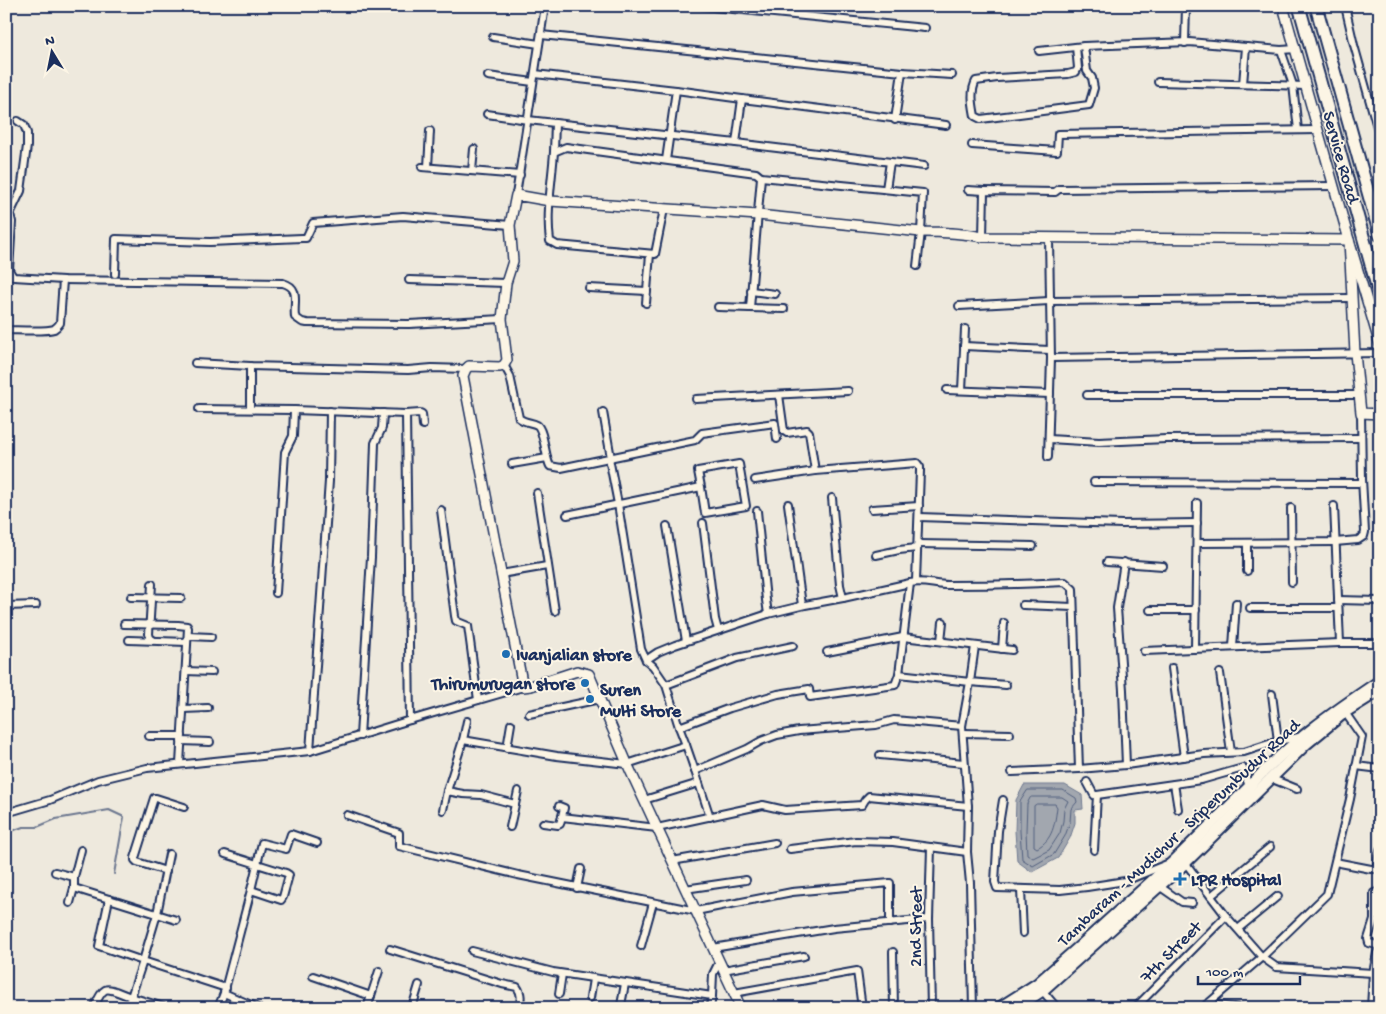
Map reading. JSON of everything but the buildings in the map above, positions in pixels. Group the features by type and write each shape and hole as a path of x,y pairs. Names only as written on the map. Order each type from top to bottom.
{"highway":[{"path":"1299,6 1380,297"},
{"path":"1316,6 1380,235"}],"main road":[{"name":"Tambaram - Mudichur - Sriperumbudur Road","path":"999,1008 1040,987 1160,886 1180,860 1260,775 1300,737 1343,709 1380,681"},
{"name":"Tambaram - Mudichur - Sriperumbudur Road","path":"1016,1008 1270,778 1343,709 1380,690"}],"street":[{"path":"195,363 408,370 432,368 466,369 469,366 500,367 504,365 508,360 502,319 506,283 513,261 510,225 520,175 545,6"},
{"path":"703,6 925,28"},
{"path":"1184,42 1186,6"},
{"name":"Service Road","path":"1283,6 1380,345"},
{"path":"1345,6 1380,138"},
{"path":"541,34 902,72 952,75"},
{"path":"493,37 539,44"},
{"path":"1039,51 1084,46 1184,42 1281,50 1296,49"},
{"path":"1076,47 1078,68 1076,72 976,81 972,87 972,102 975,116 981,119 1089,106 1094,88 1092,78 1087,71 1084,46"},
{"path":"1243,84 1246,47"},
{"path":"1281,50 1293,85 1298,130"},
{"path":"895,120 902,72"},
{"path":"535,74 946,125"},
{"path":"488,76 533,82"},
{"path":"1158,82 1306,86"},
{"path":"666,160 676,90"},
{"path":"736,143 742,99"},
{"path":"487,114 924,166"},
{"path":"18,121 24,125 27,133 27,146 21,191 8,213 12,222 9,270 12,275 21,278 64,280 283,283 292,286 294,290 295,317 307,323 409,324 502,319"},
{"path":"555,123 550,200 550,241 558,245 655,254 664,209"},
{"path":"972,145 1057,151 1058,134 1318,130"},
{"path":"430,131 425,167 520,175"},
{"path":"554,152 566,146 756,173 761,177 923,193 917,266"},
{"path":"472,171 474,149"},
{"path":"886,189 890,162"},
{"path":"750,308 761,177"},
{"path":"968,190 1054,192 1059,189 1334,186"},
{"path":"983,237 984,191"},
{"path":"516,195 550,200 758,216 921,232 962,233 983,237 1349,240 1361,414 1360,438 1364,536 1358,540 1335,542 1197,543"},
{"path":"115,274 116,239 210,242 306,238 313,223 403,216 510,225"},
{"path":"1048,457 1051,358 1049,238"},
{"path":"646,303 650,254"},
{"path":"6,330 46,330 57,327 60,323 64,280"},
{"path":"409,280 506,283"},
{"path":"589,288 647,291"},
{"path":"751,291 775,294"},
{"path":"959,306 1049,301 1352,298"},
{"path":"718,307 784,310"},
{"path":"962,390 965,329"},
{"path":"964,346 1050,350"},
{"path":"1051,358 1380,353"},
{"path":"504,365 510,376 519,418 524,422 536,424 540,428 550,466 561,468 695,440 702,433 775,422 777,439"},
{"path":"250,366 250,409"},
{"path":"466,369 464,376 524,687"},
{"path":"696,399 848,390"},
{"path":"947,390 1050,394"},
{"path":"779,395 784,431 787,433 807,430 809,432 815,472"},
{"path":"1087,395 1359,395"},
{"path":"199,409 420,413 422,414 423,425"},
{"path":"276,593 284,462 285,452 293,436 294,410"},
{"path":"310,751 329,481 330,411"},
{"path":"603,412 641,649 646,660 653,666 666,685 710,817"},
{"path":"360,736 371,557 375,443 382,428 382,413"},
{"path":"406,414 410,720"},
{"path":"1361,414 1380,414"},
{"path":"1049,439 1099,442 1166,439 1360,438"},
{"path":"512,464 547,458"},
{"path":"679,727 730,708 778,694 809,689 810,697 896,685 916,572 920,467 917,463 815,472 754,480"},
{"path":"739,464 746,506 705,513 700,487 698,471 739,464"},
{"path":"1094,482 1362,483"},
{"path":"566,514 700,487"},
{"path":"537,493 555,612"},
{"path":"832,498 840,585 843,598"},
{"path":"1195,649 1197,503"},
{"path":"788,504 802,605"},
{"path":"872,509 919,506"},
{"path":"1334,506 1340,643"},
{"path":"1291,508 1292,582"},
{"path":"440,510 456,621 468,626 478,700"},
{"path":"757,511 768,614"},
{"path":"919,517 1122,524 1196,523"},
{"path":"704,523 715,619 718,630"},
{"path":"667,526 686,641"},
{"path":"1247,572 1248,542"},
{"path":"876,555 928,544 1034,546"},
{"path":"1107,562 1163,566"},
{"path":"1124,562 1117,608 1126,765"},
{"path":"501,574 547,566"},
{"path":"646,660 658,652 686,641 768,614 913,582 999,585 1065,582 1073,589 1078,769"},
{"path":"152,584 149,634 153,640"},
{"path":"131,597 181,598"},
{"path":"1338,600 1380,601"},
{"path":"1233,647 1236,603"},
{"path":"6,606 36,605"},
{"path":"1022,605 1073,607"},
{"path":"1250,608 1338,608"},
{"path":"1150,610 1196,610"},
{"path":"941,641 943,622"},
{"path":"1002,649 1004,623"},
{"path":"124,624 184,625 188,628 180,764"},
{"path":"129,640 212,637"},
{"path":"827,652 903,637 1012,650"},
{"path":"1144,651 1380,643"},
{"path":"666,685 737,658 793,646"},
{"path":"973,1008 970,883 967,852 968,806 963,729 975,646"},
{"path":"1172,668 1184,757"},
{"path":"186,671 212,672"},
{"path":"6,813 50,800 98,780 126,772 180,764 310,751 577,671 589,674 644,800 741,1008"},
{"path":"1220,673 1231,752"},
{"path":"899,674 1006,685"},
{"path":"1272,694 1278,741"},
{"path":"529,714 600,700"},
{"path":"183,708 208,708"},
{"path":"1205,1006 1262,957 1327,894 1362,737 1343,709"},
{"path":"695,771 761,741 777,735 799,731 876,725 894,720 1010,734"},
{"path":"443,810 468,721"},
{"path":"507,748 511,724"},
{"path":"149,736 210,742"},
{"path":"1012,772 1126,765 1204,754 1244,752 1278,741 1300,737"},
{"path":"464,740 557,756 628,764 686,745"},
{"path":"880,755 964,763"},
{"path":"1356,766 1380,769"},
{"path":"1087,782 1094,795 1097,795 1201,780 1243,768 1249,787"},
{"path":"1270,778 1297,789"},
{"path":"644,800 699,783"},
{"path":"1174,784 1178,809"},
{"path":"447,791 481,795 515,804"},
{"path":"510,827 518,791"},
{"path":"1094,850 1097,795"},
{"path":"562,817 657,828 763,805 785,810 862,805 869,796 968,806"},
{"path":"166,872 135,860 154,798 184,808"},
{"path":"1003,800 998,831 995,885 997,888 1060,890 1125,881 1180,860 1262,957 1276,967 1373,973"},
{"path":"542,823 558,825 561,822 564,808 559,806"},
{"path":"346,815 398,833 399,846 518,876 696,911 792,892 890,883 890,923"},
{"path":"218,1008 225,991 262,843 286,849 291,834 317,843"},
{"path":"790,849 856,841 893,842 967,852"},
{"path":"672,861 775,843"},
{"name":"2nd Street","path":"931,1008 929,919 932,847"},
{"path":"1212,896 1270,847"},
{"path":"70,903 81,850"},
{"path":"1335,862 1378,869 1380,850"},
{"path":"128,1008 157,914 170,854"},
{"path":"225,854 288,875 281,900 251,890"},
{"path":"577,888 581,869"},
{"path":"55,872 74,877"},
{"path":"686,888 746,880"},
{"path":"1160,886 1182,902 1192,903"},
{"path":"74,888 176,920"},
{"path":"1021,890 1024,933"},
{"path":"1380,891 1374,893 1377,913 1368,941 1372,945 1380,946"},
{"path":"1238,929 1278,896"},
{"path":"109,899 99,946 225,991 258,1008"},
{"path":"641,946 653,903"},
{"name":"7th Street","path":"1137,1007 1226,916"},
{"path":"713,948 834,928 929,919"},
{"path":"390,949 517,987 521,999 519,1008"},
{"path":"472,950 562,974 712,996"},
{"path":"893,952 894,1008"},
{"path":"1371,1008 1373,973 1377,953 1380,954"},
{"path":"710,1008 712,974 721,966 804,956"},
{"path":"367,1008 379,971"},
{"path":"734,993 858,971 862,1008"},
{"path":"559,994 562,974"},
{"path":"313,976 371,996"},
{"path":"590,998 594,979"},
{"path":"621,1005 625,984"},
{"path":"412,1008 419,985"},
{"path":"1040,987 1057,1008"},
{"path":"94,1008 101,992 108,989 167,1008"},
{"path":"1205,1006 1242,1008"}],"water":[{"path":"1024,785 1065,785 1082,795 1083,809 1075,810 1075,823 1070,838 1058,858 1032,872 1017,861 1015,831 1016,800"}],"waterway":[{"path":"6,833 23,827 37,827 56,819 109,810 124,817 114,874"}],"place":[{"name":"Ivanjalian store","path":"506,654"},
{"name":"Thirumurugan store","path":"585,683"},
{"name":"Suren Multi Store","path":"590,699"},
{"name":"LPR Hospital","path":"1180,879"}]}
